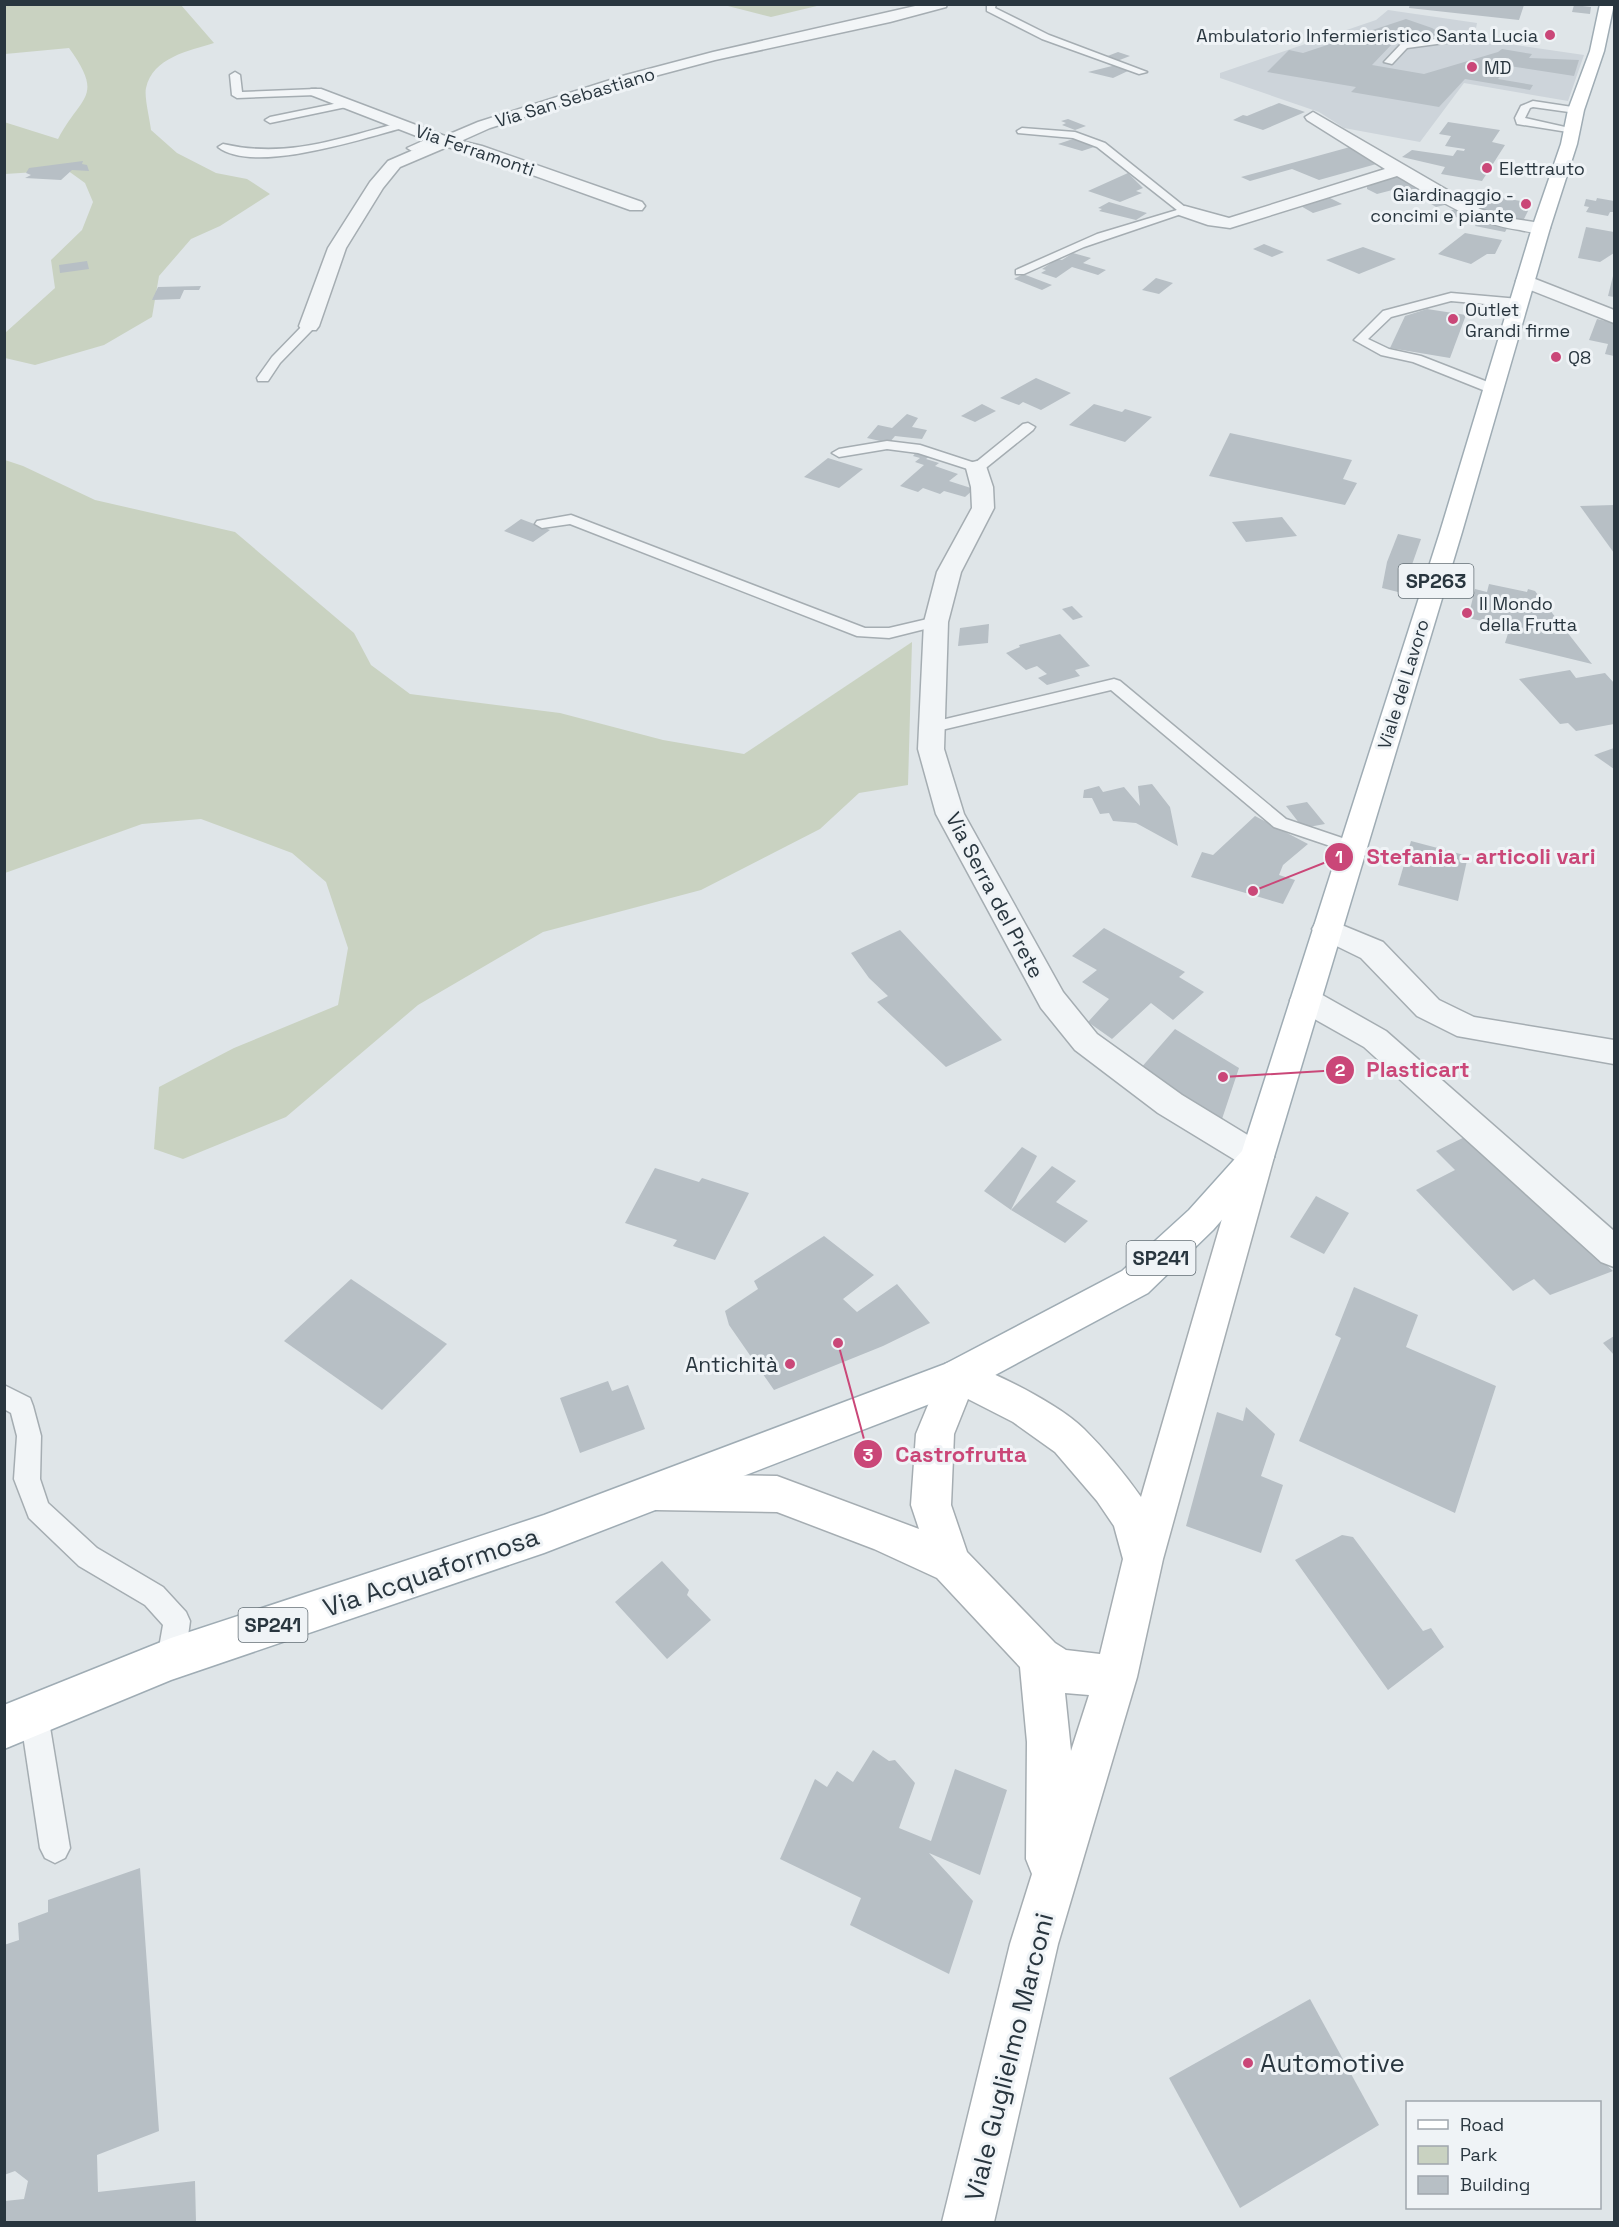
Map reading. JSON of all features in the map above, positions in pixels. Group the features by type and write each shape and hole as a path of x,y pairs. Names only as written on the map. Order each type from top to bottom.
{"main road":[{"name":"Viale del Lavoro","path":"1257,1157 1354,848 1541,228 1569,144 1573,120 1597,51 1607,4"},
{"name":"SP241","path":"654,1492 958,1376 1135,1282 1200,1220 1257,1157"},
{"name":"SP263","path":"1049,1891 1116,1677 1143,1559 1257,1157"},
{"name":"SP263","path":"958,1376 1026,1410 1069,1440 1111,1488 1132,1518 1143,1559"},
{"path":"951,1564 932,1505 935,1434 958,1376"},
{"path":"654,1492 777,1494 885,1534 951,1564 1040,1658 1060,1671 1116,1677"},
{"name":"Via Acquaformosa","path":"19,1721 171,1659 544,1534 654,1492"},
{"name":"SP263","path":"1040,1658 1049,1742 1049,1891"},
{"name":"Viale Guglielmo Marconi","path":"968,2223 1034,1944 1049,1891"}],"street":[{"name":"Via San Sebastiano","path":"309,326 337,248 376,186 394,164 441,140 552,102 642,75 713,56 890,18 941,4"},
{"name":"Via Ferramonti","path":"316,92 441,140 476,149 636,206"},
{"path":"1313,117 1352,143 1474,213 1504,223 1541,228"},
{"path":"1185,212 1214,221 1230,223 1399,170"},
{"path":"1522,292 1614,317"},
{"name":"Via Serra del Prete","path":"977,468 982,487 983,508 950,572 936,622 931,749 950,814 1052,1000 1086,1042 1170,1104 1257,1157"},
{"path":"1328,929 1372,950 1428,1008 1468,1028 1614,1052"},
{"path":"1306,1000 1375,1039 1614,1252"}],"lane":[{"path":"992,4 990,9 1057,44 1142,72"},
{"path":"1389,62 1404,46 1456,39"},
{"path":"235,75 237,95 316,92"},
{"path":"270,120 348,104"},
{"path":"223,147 243,154 270,155 324,145 402,125"},
{"path":"1022,131 1075,135 1101,145 1185,212"},
{"path":"412,148 441,140"},
{"path":"1020,272 1054,254 1136,224 1185,212"},
{"path":"1493,389 1417,359 1385,352 1360,340 1387,314 1452,297 1522,292"},
{"path":"263,378 276,360 309,326"},
{"path":"839,453 887,445 920,449 977,468 1028,426"},
{"path":"542,524 571,519 862,633 889,633 936,622"},
{"path":"933,727 1114,684 1280,823 1354,848"},
{"path":"4,1396 21,1406 29,1436 27,1479 38,1510 88,1557 154,1596 177,1621 171,1659"},
{"path":"19,1721 55,1848"}],"shaded area":[{"path":"1388,10 1477,23 1474,39 1584,55 1568,101 1464,83 1420,142 1344,128 1319,112 1220,78 1220,73 1376,20"}],"green space":[{"path":"5,5 181,5 214,43 173,57 164,62 150,77 146,88 146,103 151,130 177,153 216,173 247,179 270,194 220,226 191,239 159,276 152,317 104,345 35,365 5,358 5,333 55,288 51,260 82,230 93,202 85,183 67,170 5,174 4,122 58,139 86,96 87,87 86,77 80,64 69,48 5,54"},
{"path":"724,5 821,5 771,17"},
{"path":"5,460 23,466 95,500 235,532 354,633 371,665 410,694 560,713 663,740 744,754 912,642 908,785 859,793 820,829 701,890 543,932 418,1005 286,1117 183,1159 154,1149 159,1087 234,1048 338,1005 348,948 326,882 292,853 201,819 142,824 5,873"}],"building":[{"path":"1410,4 1524,5 1519,20 1409,8"},
{"path":"1574,5 1591,7 1590,14 1572,12"},
{"path":"1406,19 1432,28 1445,36 1393,43 1372,65 1424,74 1502,49 1532,54 1529,58 1579,60 1574,76 1509,66 1498,79 1533,85 1530,90 1465,79 1439,107 1351,92 1356,87 1267,72 1289,50 1303,53"},
{"path":"1118,52 1130,56 1117,61 1105,57"},
{"path":"1116,65 1130,70 1113,78 1088,72"},
{"path":"1279,103 1305,112 1263,130 1233,120 1243,115 1247,116"},
{"path":"1068,119 1086,126 1075,130 1062,125 1066,123 1061,121"},
{"path":"1448,122 1500,130 1492,142 1505,145 1482,181 1441,174 1445,167 1402,157 1412,150 1453,156 1457,150 1464,151 1465,149 1445,146 1451,136 1439,134"},
{"path":"1073,139 1097,146 1082,151 1058,144"},
{"path":"1350,147 1380,163 1319,180 1292,169 1250,181 1241,177"},
{"path":"83,161 82,164 87,165 89,171 72,170 61,180 25,178 31,175 26,173 29,168"},
{"path":"1128,173 1143,188 1136,191 1142,193 1120,202 1088,191"},
{"path":"1395,174 1423,187 1406,191 1400,188 1377,194 1367,189 1367,186 1384,181 1379,179"},
{"path":"1434,195 1449,204 1436,207 1420,197"},
{"path":"1488,195 1532,203 1524,219 1518,221 1476,211"},
{"path":"1328,197 1342,204 1313,213 1299,205"},
{"path":"1597,198 1614,201 1614,212 1610,212 1608,216 1586,212 1589,207 1584,206 1586,199 1596,201"},
{"path":"1109,202 1147,213 1136,220 1099,211 1102,209 1098,208"},
{"path":"1457,208 1471,214 1459,218 1445,213"},
{"path":"1479,219 1509,225 1505,232 1475,226"},
{"path":"1586,227 1614,232 1614,253 1600,262 1578,258"},
{"path":"1465,233 1502,240 1495,254 1487,254 1471,264 1438,254"},
{"path":"1264,244 1284,252 1272,257 1253,249"},
{"path":"1363,247 1396,259 1359,274 1326,260"},
{"path":"1073,253 1091,258 1083,263 1106,270 1098,275 1072,267 1056,278 1041,273 1046,270 1042,269 1057,259 1062,260"},
{"path":"87,261 89,269 60,273 59,265"},
{"path":"1614,272 1614,297 1608,296"},
{"path":"1023,274 1052,285 1042,290 1014,279"},
{"path":"1156,278 1173,283 1159,294 1142,290"},
{"path":"201,286 199,290 184,290 180,299 152,300 158,287"},
{"path":"1427,309 1466,315 1450,358 1390,348 1405,316"},
{"path":"1597,319 1614,323 1614,356 1605,354 1608,344 1589,340"},
{"path":"1036,378 1071,393 1041,410 1023,402 1019,405 1000,398"},
{"path":"982,404 996,411 975,422 961,416"},
{"path":"1094,404 1122,412 1125,409 1152,417 1125,442 1069,425"},
{"path":"907,414 918,418 912,427 927,430 922,439 895,436 889,443 867,438 878,425 892,428"},
{"path":"1230,433 1352,460 1343,479 1357,483 1345,505 1209,476"},
{"path":"917,451 931,455 926,459 939,463 935,466 958,474 949,481 974,489 965,497 944,491 940,494 923,488 918,492 900,486 924,465 915,462 920,458 913,456"},
{"path":"828,458 863,469 839,488 804,477"},
{"path":"1614,505 1614,553 1580,506"},
{"path":"1282,517 1297,536 1246,542 1232,522"},
{"path":"521,519 550,530 533,542 504,531"},
{"path":"1398,534 1421,539 1402,593 1382,588 1387,562"},
{"path":"1489,584 1527,592 1528,589 1535,591 1592,664 1505,643 1510,627 1468,618 1475,589 1487,592"},
{"path":"1072,606 1083,617 1073,620 1062,609"},
{"path":"989,624 988,643 958,646 960,628"},
{"path":"1060,634 1090,666 1075,670 1080,676 1047,685 1038,678 1047,674 1037,666 1026,670 1006,653 1020,647 1019,645"},
{"path":"1570,670 1576,678 1605,673 1614,683 1614,724 1576,731 1568,723 1560,724 1519,679"},
{"path":"1614,748 1614,769 1594,755"},
{"path":"1152,784 1170,807 1178,846 1136,823 1113,821 1109,813 1100,814 1092,798 1083,798 1084,790 1099,786 1103,792 1124,787 1140,806 1138,786"},
{"path":"1307,802 1325,824 1303,828 1286,806"},
{"path":"1255,816 1308,844 1283,865 1279,875 1295,880 1283,904 1191,877 1202,852 1213,855"},
{"path":"1411,841 1468,856 1458,901 1398,885"},
{"path":"1104,928 1185,972 1179,977 1204,992 1173,1020 1151,1003 1112,1039 1088,1022 1109,999 1082,982 1097,970 1072,956"},
{"path":"900,930 1002,1040 946,1067 877,1002 888,996 869,978 851,953"},
{"path":"1175,1029 1239,1068 1222,1119 1140,1069"},
{"path":"1473,1133 1613,1271 1550,1295 1534,1279 1513,1291 1416,1190 1455,1170 1436,1151"},
{"path":"1022,1147 1037,1156 1011,1210 984,1191"},
{"path":"1052,1166 1076,1181 1056,1202 1088,1221 1065,1243 1011,1210"},
{"path":"655,1168 699,1182 702,1178 749,1193 715,1260 673,1246 677,1240 625,1223"},
{"path":"1316,1196 1349,1213 1324,1254 1290,1237"},
{"path":"824,1236 874,1275 843,1299 857,1312 897,1284 930,1323 883,1346 774,1390 729,1325 725,1311 758,1289 754,1281"},
{"path":"351,1279 447,1344 382,1410 284,1341"},
{"path":"1354,1287 1418,1315 1406,1347 1496,1386 1455,1513 1299,1441 1341,1338 1335,1335"},
{"path":"1614,1336 1614,1355 1603,1343"},
{"path":"608,1381 612,1391 628,1385 645,1429 580,1453 560,1398"},
{"path":"1246,1407 1275,1434 1261,1476 1283,1485 1261,1553 1186,1526 1217,1412 1243,1421"},
{"path":"1342,1535 1353,1537 1423,1631 1431,1628 1444,1647 1388,1690 1295,1560"},
{"path":"662,1561 689,1590 687,1595 711,1620 667,1659 615,1602"},
{"path":"873,1750 889,1761 895,1760 915,1783 899,1828 931,1841 955,1769 1007,1790 980,1875 929,1853 973,1901 949,1974 850,1925 861,1898 780,1859 815,1779 827,1787 837,1771 853,1782"},
{"path":"140,1868 159,2131 97,2155 98,2192 195,2181 196,2222 5,2222 5,2201 24,2199 28,2181 15,2171 4,2175 4,1945 19,1940 18,1923 48,1912 48,1900"},
{"path":"1310,1999 1379,2125 1240,2208 1169,2078"}],"place":[{"name":"Ambulatorio Infermieristico Santa Lucia","path":"1550,35"},
{"name":"MD","path":"1472,67"},
{"name":"Elettrauto","path":"1487,168"},
{"name":"Giardinaggio - concimi e piante","path":"1526,204"},
{"name":"Outlet Grandi firme","path":"1453,319"},
{"name":"Q8","path":"1556,357"},
{"name":"Il Mondo della Frutta","path":"1467,613"},
{"name":"Stefania - articoli vari","path":"1253,891"},
{"name":"Plasticart","path":"1223,1077"},
{"name":"Castrofrutta","path":"838,1343"},
{"name":"Antichità","path":"790,1364"},
{"name":"Automotive","path":"1248,2063"}]}
